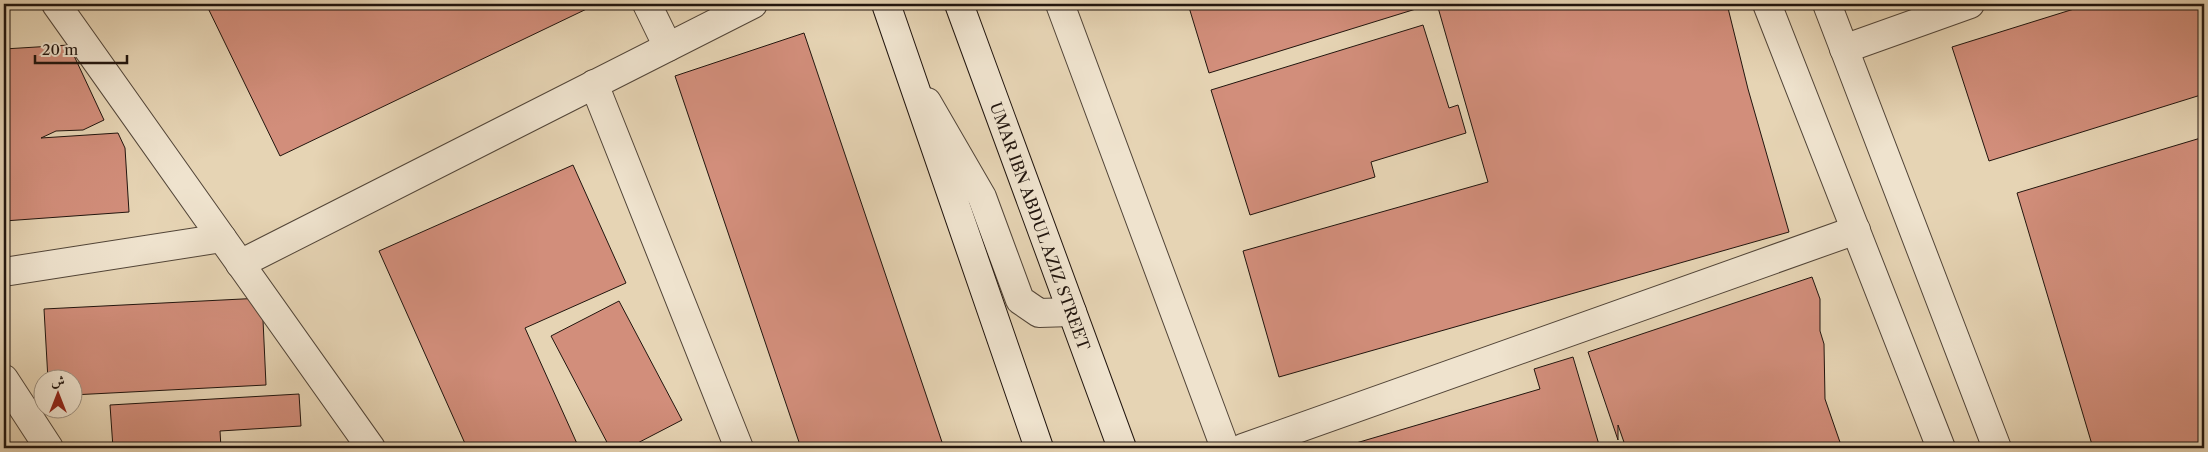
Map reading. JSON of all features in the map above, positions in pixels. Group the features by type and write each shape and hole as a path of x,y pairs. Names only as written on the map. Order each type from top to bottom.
{"street":[{"path":"56,4 371,448"},
{"path":"647,4 668,47"},
{"path":"240,264 753,4"},
{"path":"886,4 1039,448"},
{"name":"UMAR IBN ABDUL AZIZ STREET","path":"959,4 1122,448"},
{"path":"1060,4 1225,448"},
{"path":"1767,4 1940,448"},
{"path":"1827,4 1997,448"},
{"path":"1844,49 1970,4"},
{"path":"910,73 982,197 1020,300 1039,313 1072,312"},
{"path":"594,84 739,448"},
{"path":"1243,448 1856,230"},
{"path":"4,272 222,238"},
{"path":"4,379 49,448"}],"building":[{"path":"206,4 597,4 280,156"},
{"path":"1188,4 1432,4 1209,73"},
{"path":"1437,4 1727,4 1748,89 1789,232 1279,377 1243,251 1488,182"},
{"path":"2090,4 2204,4 2204,94 1989,161 1952,47"},
{"path":"1423,25 1449,108 1458,105 1466,133 1371,162 1375,177 1250,215 1211,90"},
{"path":"804,33 944,448 801,448 675,76"},
{"path":"69,45 104,120 83,130 56,131 41,138 118,133 125,148 129,212 4,221 4,49"},
{"path":"2204,137 2204,448 2093,448 2017,193"},
{"path":"573,165 626,283 525,328 579,448 467,448 379,251"},
{"path":"1812,277 1820,299 1820,331 1824,344 1825,399 1842,448 1626,448 1618,425 1618,440 1588,352"},
{"path":"262,298 266,385 82,394 82,370 47,370 44,309"},
{"path":"619,301 682,420 628,448 610,448 551,336"},
{"path":"1573,357 1600,448 1339,448 1540,389 1534,369"},
{"path":"299,394 301,426 220,431 221,448 113,448 110,405"}]}
